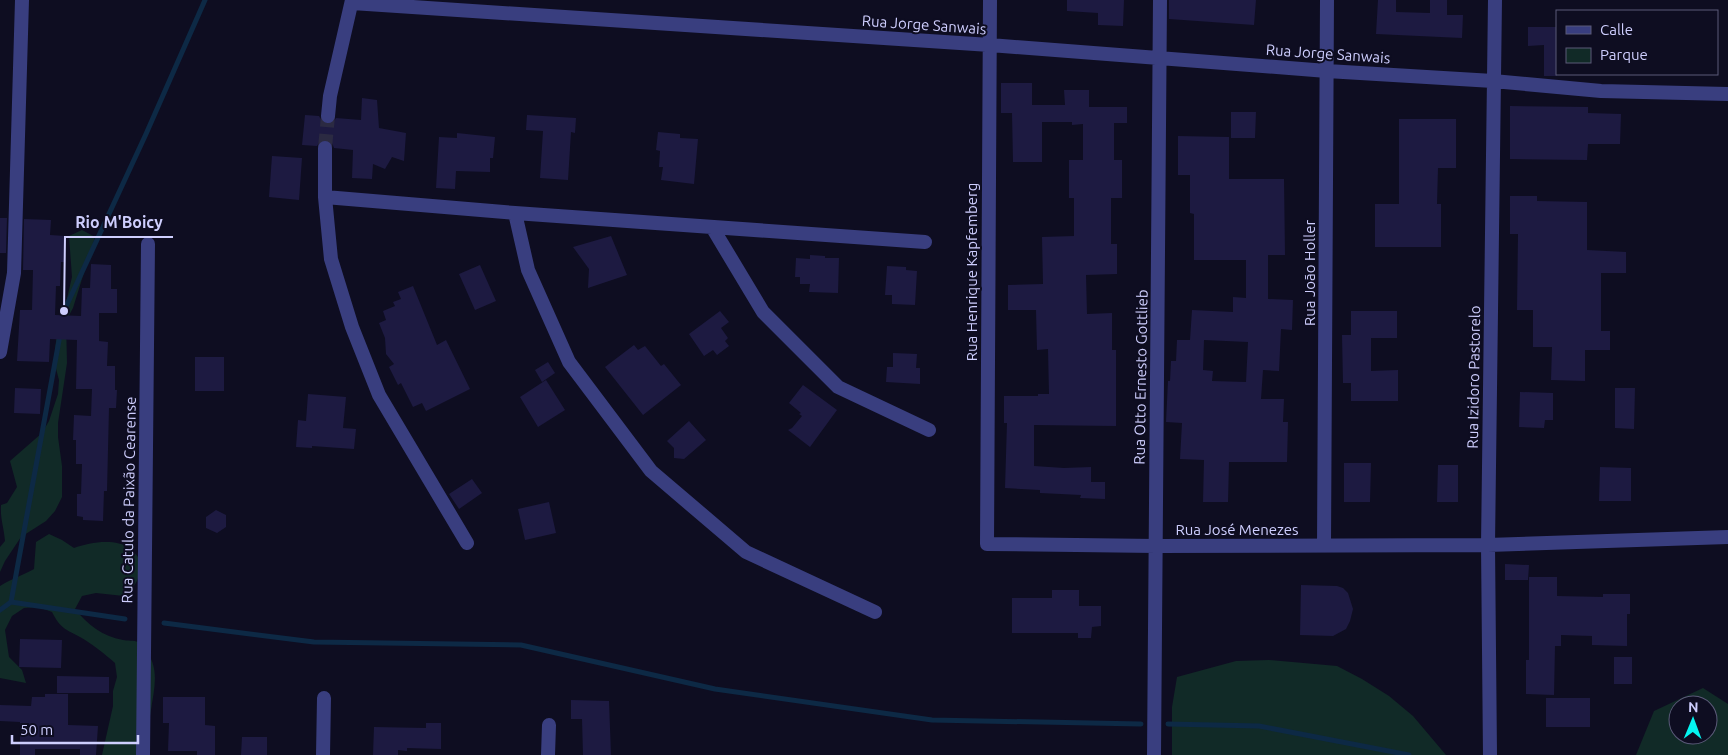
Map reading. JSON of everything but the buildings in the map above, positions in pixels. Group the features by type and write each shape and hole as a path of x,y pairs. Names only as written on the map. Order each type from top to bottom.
{"street":[{"path":"0,352 14,273 22,0"},
{"name":"Rua Henrique Kapfemberg","path":"987,544 990,0"},
{"name":"Rua Otto Ernesto Gottlieb","path":"1154,755 1160,0"},
{"name":"Rua João Holler","path":"1324,546 1327,0"},
{"name":"Rua Izidoro Pastorelo","path":"1490,755 1488,545 1495,0"},
{"path":"328,116 330,96 352,2"},
{"name":"Rua Jorge Sanwais","path":"352,2 1161,57 1327,71 1493,81 1601,91 1728,94"},
{"path":"325,148 325,197 331,259 352,327 379,395 467,542"},
{"path":"325,197 515,213 925,242"},
{"path":"515,213 528,270 569,362 651,471 746,552 875,612"},
{"path":"712,227 763,312 838,387 929,430"},
{"name":"Rua Catulo da Paixão Cearense","path":"143,755 148,244"},
{"path":"0,272 14,273"},
{"name":"Rua José Menezes","path":"987,544 1156,546 1488,545 1728,537"},
{"path":"323,755 324,698"},
{"path":"548,755 549,725"}],"green space":[{"path":"82,230 95,237 73,308 66,321 67,363 58,423 62,466 62,497 55,511 46,521 21,537 0,572 0,547 5,541 1,505 7,503 17,487 10,461 42,433 49,421 58,394 59,380 55,365 55,350 58,323 64,311 72,277 69,236"},
{"path":"49,534 74,548 87,544 110,542 124,545 130,548 140,560 137,580 124,596 96,593 82,596 75,609 90,625 102,633 115,638 139,642 149,655 154,670 154,694 148,733 141,755 102,755 113,706 113,691 117,677 115,663 89,642 63,627 52,612 38,607 24,608 12,616 5,630 9,657 22,670 26,683 0,678 0,586 34,569 36,542"},
{"path":"1269,660 1337,666 1362,679 1389,696 1413,716 1446,755 1172,755 1172,707 1177,677 1236,661"},
{"path":"1703,688 1714,695 1688,695"},
{"path":"1718,698 1728,704 1728,755 1636,755 1654,711 1668,704 1668,745 1718,745"}],"waterway":[{"path":"62,321 64,311 146,134 205,0"},
{"path":"0,610 11,602 60,335"},
{"path":"11,602 125,619"},
{"path":"164,623 314,642 521,645 715,689 932,720 1141,724"},
{"path":"1168,724 1259,726 1409,755"}],"tunnel":[{"path":"325,148 328,116"}],"place":[{"name":"Rio M'Boicy","path":"64,311"}]}
